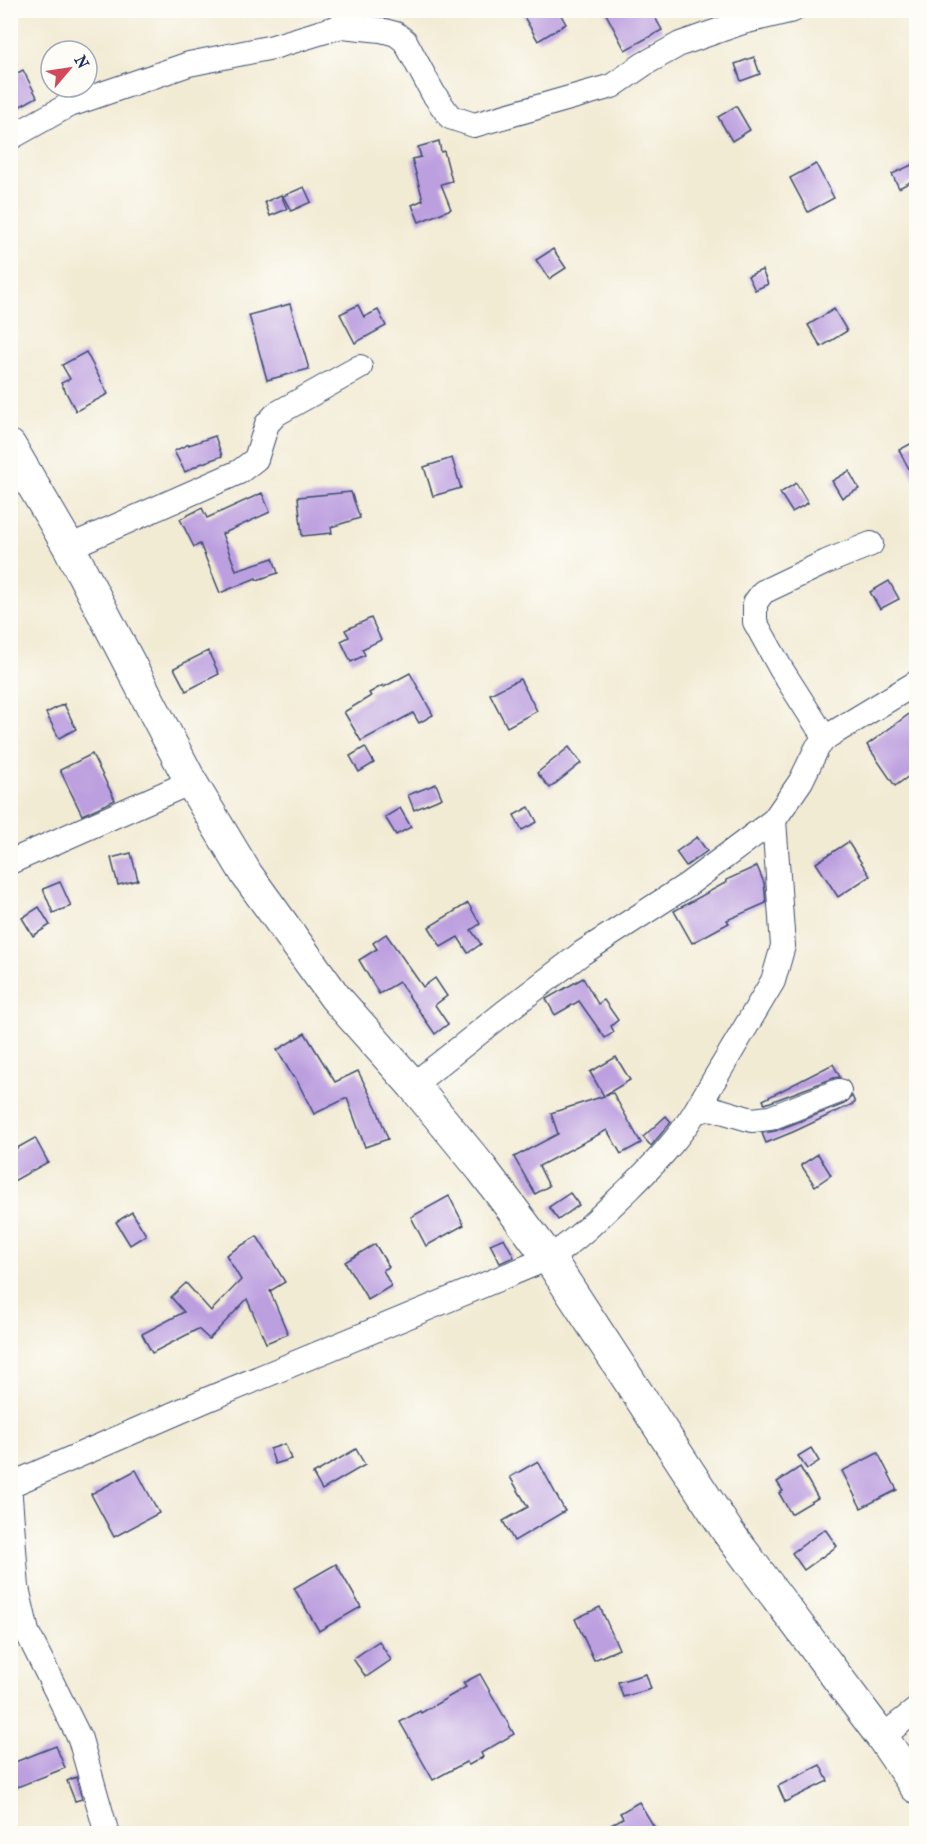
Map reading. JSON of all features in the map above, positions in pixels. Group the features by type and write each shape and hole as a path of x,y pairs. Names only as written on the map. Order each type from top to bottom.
{"main road":[{"path":"10,446 69,547 191,782 247,875 335,997 482,1168 549,1258 728,1532 882,1737 916,1787"}],"street":[{"path":"10,138 67,106 171,69 273,47 349,18 396,34 405,41 433,93 450,117 474,125 612,86 644,64 680,45 743,22 793,10"},
{"path":"69,547 239,472 256,459 267,423 276,414 360,367"},
{"path":"825,738 781,669 755,622 755,603 764,592 826,562 871,544"},
{"path":"413,1086 582,953 687,885 774,820 801,781 817,748 825,738 916,683"},
{"path":"10,862 191,782"},
{"path":"10,1485 206,1400 549,1258 573,1242 663,1155 684,1130 773,981 783,946 774,820"},
{"path":"695,1112 711,1108 752,1120 770,1118 839,1091"},
{"path":"10,1497 17,1588 27,1632 80,1739 107,1833"},
{"path":"882,1737 916,1710"}],"building":[{"path":"520,10 558,10 566,24 538,41"},
{"path":"604,10 651,10 662,30 625,50"},
{"path":"754,57 760,74 741,81 735,64"},
{"path":"23,70 37,97 10,112 10,77"},
{"path":"736,106 750,130 732,141 718,117"},
{"path":"439,141 452,181 441,184 451,209 419,222 412,205 423,200 412,159 421,157 418,147"},
{"path":"916,163 916,179 899,188 892,174"},
{"path":"816,164 834,198 808,212 790,178"},
{"path":"304,187 311,202 291,211 283,196"},
{"path":"281,195 287,209 270,216 265,202"},
{"path":"553,249 566,268 549,279 536,260"},
{"path":"762,270 768,284 755,290 748,276"},
{"path":"290,304 309,369 267,380 249,315"},
{"path":"358,305 364,317 378,310 386,326 355,343 340,314"},
{"path":"834,309 847,331 821,347 808,325"},
{"path":"86,352 108,394 76,411 61,383 70,379 62,365"},
{"path":"215,436 222,456 185,472 174,451"},
{"path":"916,441 916,482 899,450"},
{"path":"452,458 461,488 433,496 424,467"},
{"path":"849,471 859,489 842,498 832,481"},
{"path":"796,483 808,503 792,512 780,493"},
{"path":"351,492 360,518 331,527 332,533 302,536 298,497"},
{"path":"262,493 270,512 222,534 236,570 273,558 278,573 257,580 256,578 220,593 200,544 194,547 180,519 202,508 207,518"},
{"path":"889,581 899,599 880,609 870,592"},
{"path":"371,618 381,640 362,649 365,655 351,662 341,641 349,637 345,630"},
{"path":"208,651 219,674 186,691 174,668"},
{"path":"410,673 433,715 419,723 413,713 361,741 344,712 371,696 369,693"},
{"path":"520,679 537,711 507,727 490,694"},
{"path":"64,704 76,729 59,738 46,713"},
{"path":"916,709 916,771 895,786 867,745"},
{"path":"365,747 374,763 359,772 350,756"},
{"path":"569,747 581,763 550,788 537,773"},
{"path":"92,754 115,800 82,815 60,770"},
{"path":"436,784 442,798 414,810 408,795"},
{"path":"529,807 537,822 522,830 514,815"},
{"path":"400,808 411,827 396,835 385,817"},
{"path":"697,837 707,851 686,866 676,852"},
{"path":"848,842 870,876 838,897 816,863"},
{"path":"131,853 138,880 118,885 111,858"},
{"path":"757,866 764,883 766,903 727,920 729,923 692,943 674,911 727,882 726,880"},
{"path":"60,882 71,906 53,913 43,889"},
{"path":"468,903 480,924 471,930 481,944 468,953 458,937 441,947 429,927"},
{"path":"39,907 50,925 33,936 22,918"},
{"path":"386,934 423,987 435,978 447,996 435,1005 448,1024 435,1034 399,982 379,994 359,960 377,949 373,943"},
{"path":"583,978 598,1004 604,1000 618,1020 611,1026 614,1032 605,1038 579,1001 555,1015 546,999"},
{"path":"305,1033 335,1082 358,1071 377,1109 388,1139 365,1147 347,1098 314,1114 295,1077 277,1050"},
{"path":"616,1057 630,1080 605,1095 613,1093 641,1143 621,1154 607,1130 539,1166 549,1186 535,1194 514,1157 558,1134 551,1113 604,1096 590,1072"},
{"path":"833,1064 840,1077 765,1104 763,1100"},
{"path":"852,1096 855,1103 766,1143 762,1133 775,1131 844,1104"},
{"path":"666,1116 671,1122 651,1146 643,1137"},
{"path":"35,1138 48,1162 10,1183 10,1152"},
{"path":"818,1154 831,1175 815,1186 801,1165"},
{"path":"570,1193 579,1205 558,1220 549,1207"},
{"path":"449,1196 464,1225 426,1246 411,1217"},
{"path":"132,1212 146,1235 130,1245 116,1222"},
{"path":"257,1236 285,1282 270,1291 288,1334 266,1343 247,1299 209,1339 198,1329 152,1353 142,1334 184,1312 171,1297 186,1283 211,1311 241,1280 226,1255"},
{"path":"504,1238 514,1257 500,1263 490,1244"},
{"path":"375,1244 389,1267 383,1270 391,1286 368,1300 345,1262"},
{"path":"285,1444 291,1459 275,1464 270,1449"},
{"path":"811,1448 819,1461 807,1469 798,1456"},
{"path":"356,1449 365,1465 322,1490 313,1474"},
{"path":"878,1453 897,1490 861,1508 842,1471"},
{"path":"538,1461 565,1511 514,1541 503,1521 528,1507 510,1477"},
{"path":"800,1467 818,1498 791,1514 779,1493 783,1491 777,1482"},
{"path":"136,1470 159,1513 114,1537 91,1494"},
{"path":"825,1529 837,1546 804,1570 792,1553"},
{"path":"336,1564 361,1607 319,1631 294,1588"},
{"path":"600,1607 619,1649 594,1660 575,1619"},
{"path":"379,1641 391,1660 366,1677 353,1659"},
{"path":"480,1674 514,1734 481,1753 483,1757 469,1765 466,1762 433,1780 400,1722 420,1711 421,1713 466,1687 463,1683"},
{"path":"646,1674 651,1689 623,1697 618,1682"},
{"path":"56,1746 65,1768 10,1790 10,1764"},
{"path":"820,1765 828,1781 785,1802 778,1786"},
{"path":"76,1777 82,1799 75,1801 67,1781"},
{"path":"639,1802 658,1833 597,1833 623,1818 620,1813"}]}
